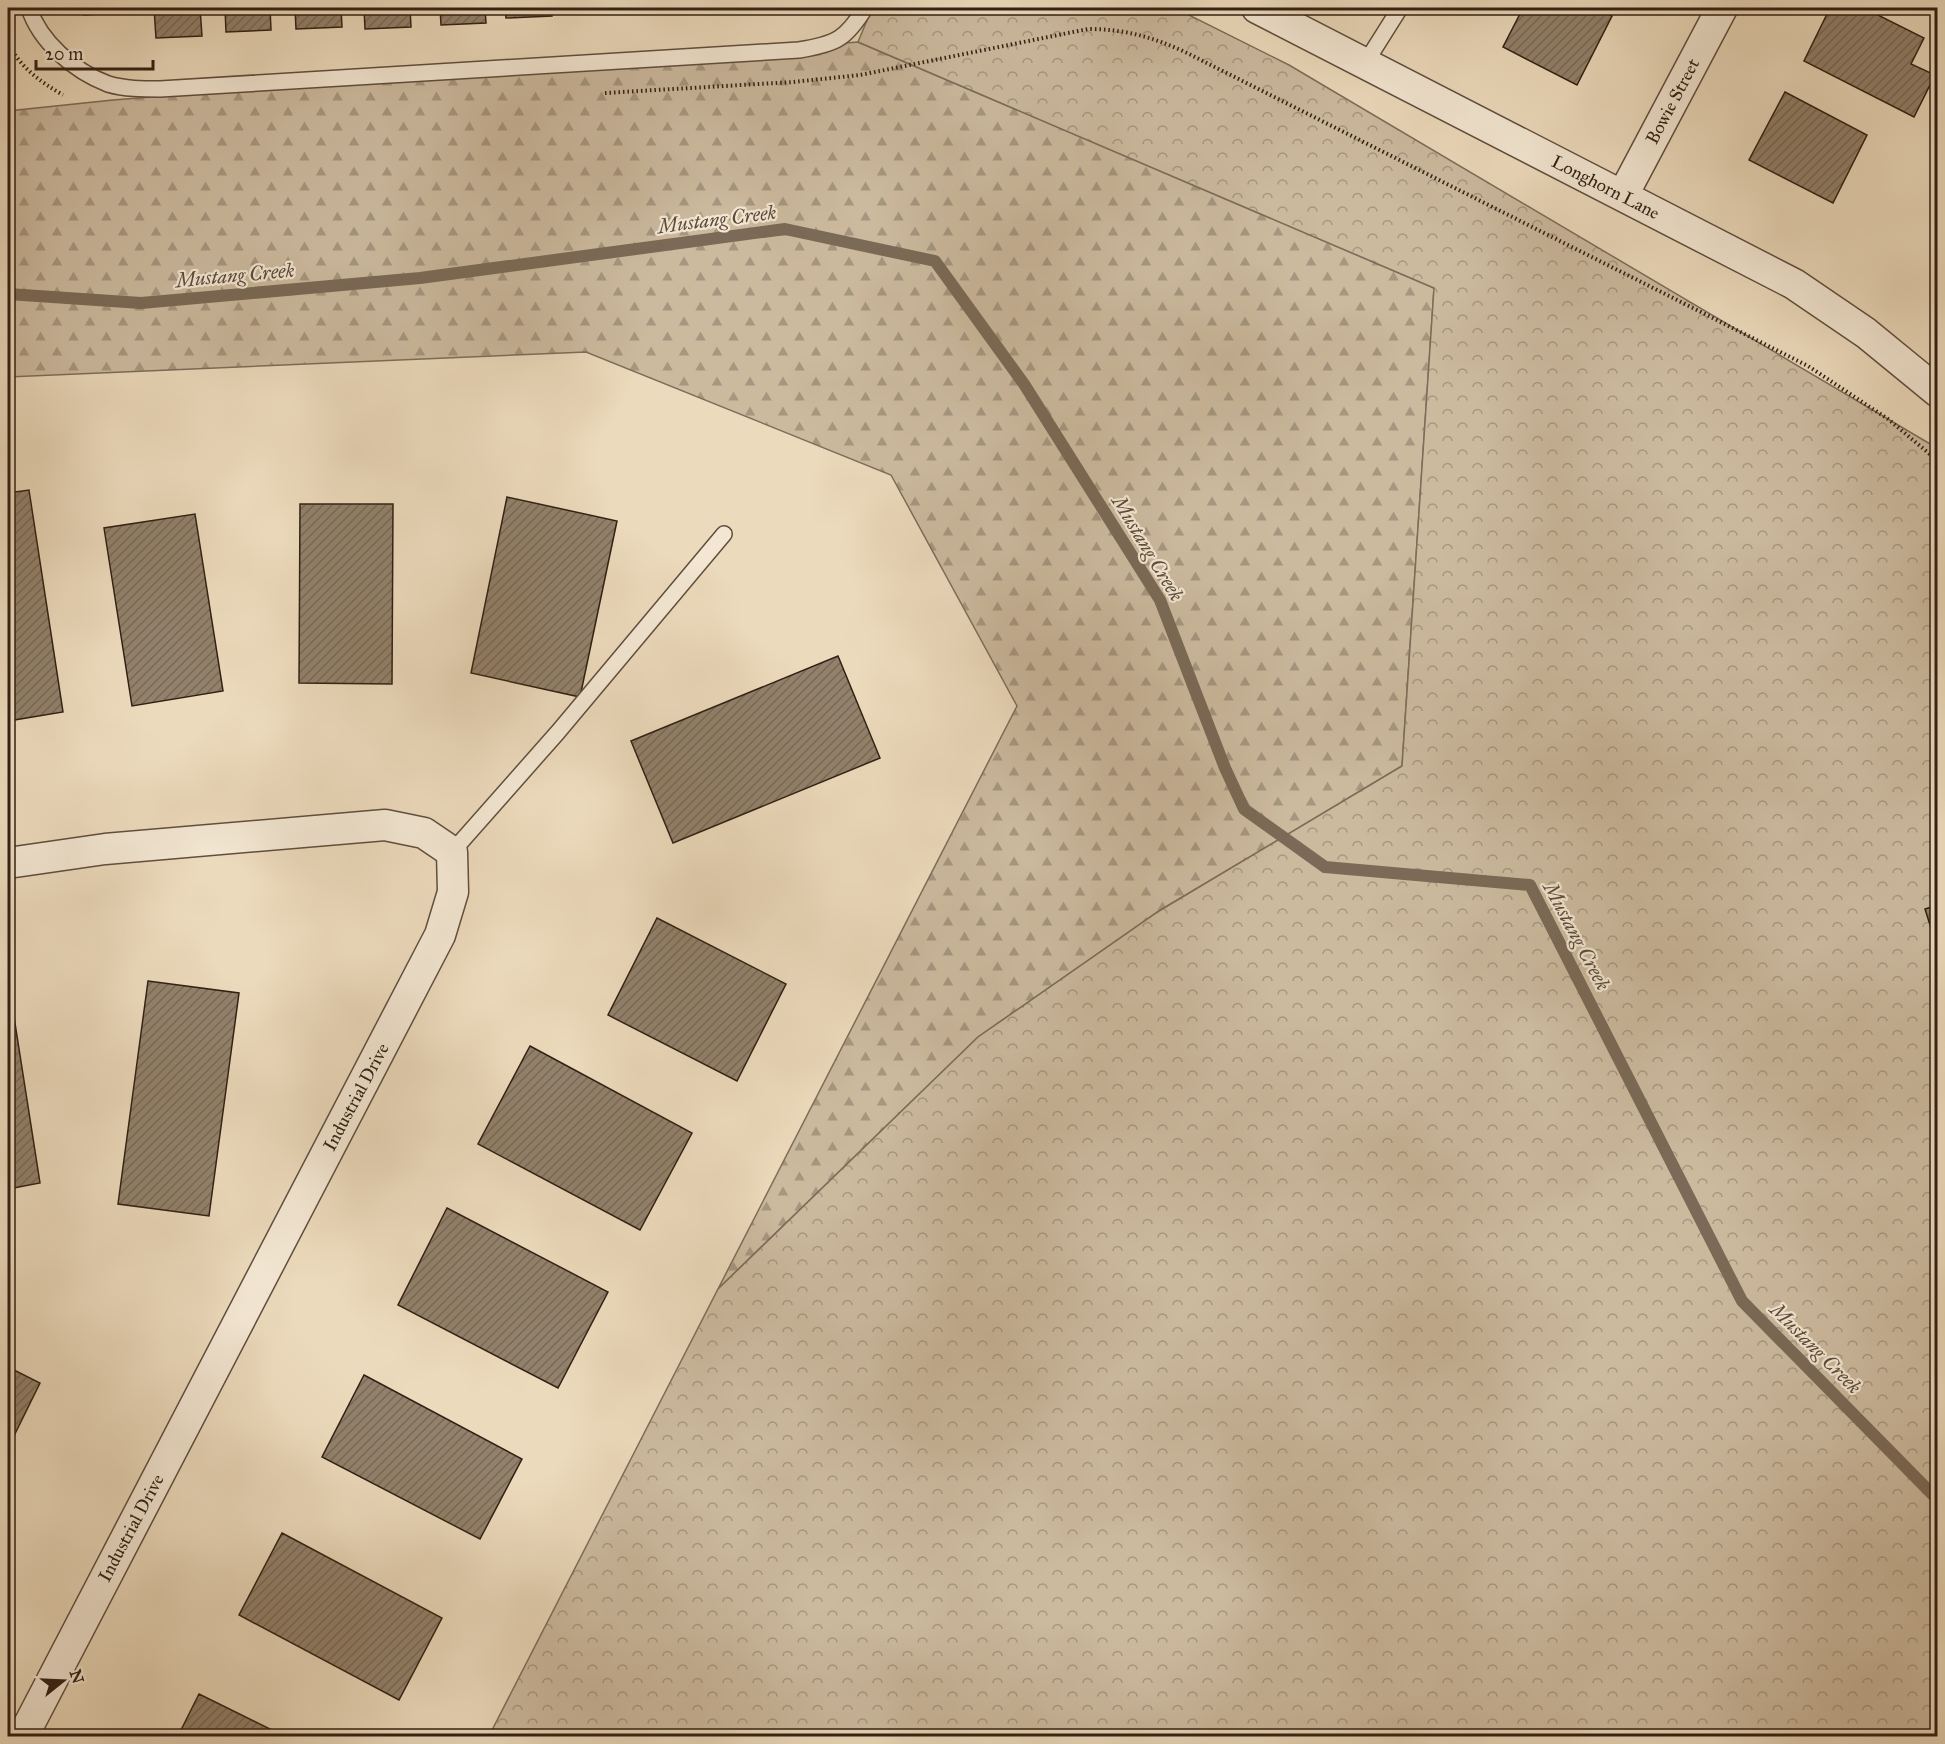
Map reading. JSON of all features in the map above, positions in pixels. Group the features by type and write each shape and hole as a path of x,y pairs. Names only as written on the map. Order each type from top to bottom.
{"street":[{"name":"Longhorn Lane","path":"1257,8 1794,284 1866,333 1938,392"},
{"name":"Bowie Street","path":"1623,195 1722,8"},
{"path":"8,863 105,849 385,825 424,833 452,852"},
{"name":"Industrial Drive","path":"23,1737 440,935 453,892 452,852"}],"lane":[{"path":"29,8 35,25 46,42 67,60 108,83 160,89 799,50 839,41 854,26 866,8"},
{"path":"1366,62 1400,8"},
{"path":"452,852 558,732 724,534"}],"path":[{"path":"603,93 793,82 892,69 1088,29 1135,33 1185,52 1808,366 1888,419 1938,461"},
{"path":"8,43 21,65 36,79 70,98"}],"green space":[{"path":"872,8 1175,8 1289,65 1937,448 1937,1736 489,1736 718,1289 978,1037 1159,911 1402,766 1434,288 858,42"},
{"path":"858,42 1434,288 1402,766 1159,911 978,1037 718,1289 1017,706 891,475 586,352 8,377 8,111 113,100"}],"building":[{"path":"84,8 130,8 130,12 84,15"},
{"path":"154,8 200,8 202,36 156,38"},
{"path":"225,8 270,8 271,30 226,32"},
{"path":"295,8 341,8 342,27 296,29"},
{"path":"364,8 410,8 411,27 365,29"},
{"path":"440,8 485,8 486,23 441,25"},
{"path":"505,8 551,8 552,16 506,18"},
{"path":"588,8 634,8 588,10"},
{"path":"723,8 769,8 769,11 723,13"},
{"path":"1523,8 1595,8 1612,16 1577,85 1503,47"},
{"path":"1830,8 1864,8 1924,38 1911,64 1935,75 1914,117 1804,61"},
{"path":"1785,92 1867,135 1833,203 1749,160"},
{"path":"29,490 63,712 8,721 8,493"},
{"path":"507,497 617,521 580,697 471,673"},
{"path":"300,504 393,504 392,684 299,683"},
{"path":"195,514 223,691 132,706 104,528"},
{"path":"838,656 880,758 673,843 631,741"},
{"path":"1938,905 1938,943 1936,944 1925,909"},
{"path":"657,918 786,984 737,1081 608,1015"},
{"path":"148,981 239,993 209,1216 118,1204"},
{"path":"12,1004 40,1183 8,1189 8,1005"},
{"path":"530,1046 692,1133 640,1230 478,1144"},
{"path":"447,1208 608,1292 558,1388 398,1305"},
{"path":"8,1367 40,1383 8,1448"},
{"path":"364,1375 522,1459 480,1539 322,1457"},
{"path":"282,1533 442,1618 399,1700 239,1615"},
{"path":"199,1694 284,1736 178,1736"}],"waterway":[{"name":"Mustang Creek","path":"8,294 141,303 420,278 785,229 935,261 1024,384 1160,600 1225,768 1244,809 1325,867 1530,885 1742,1301 1938,1500"}]}
